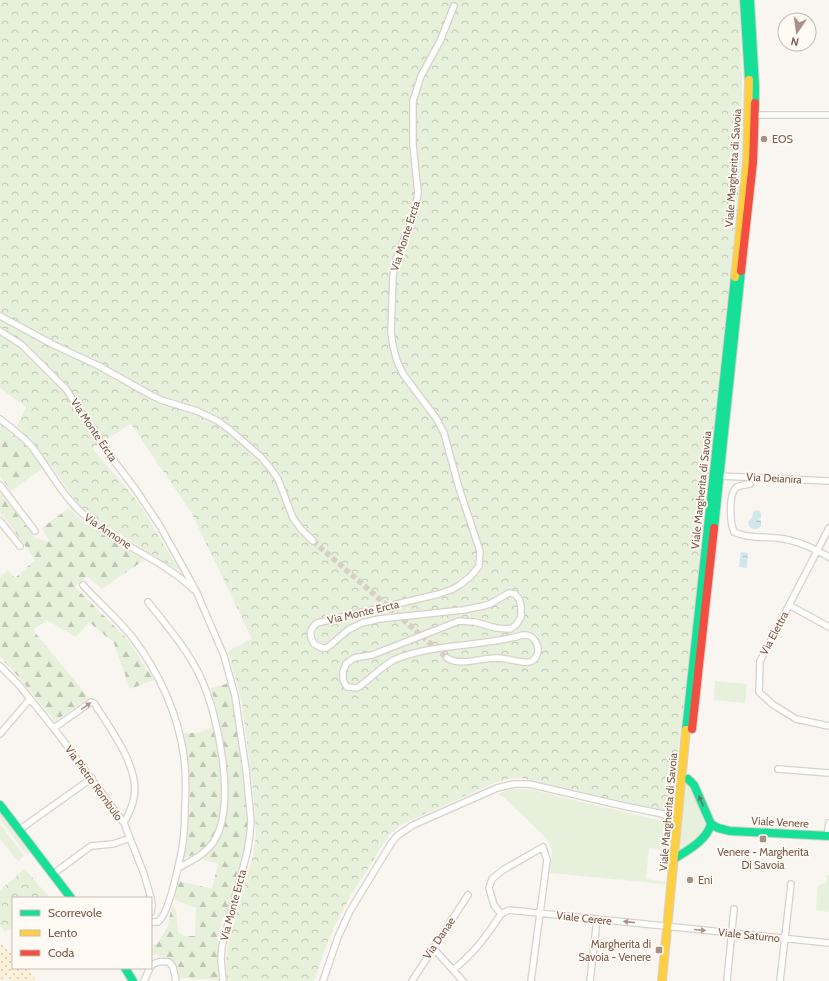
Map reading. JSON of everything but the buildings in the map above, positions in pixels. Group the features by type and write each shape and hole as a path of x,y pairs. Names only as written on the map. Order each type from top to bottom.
{"street":[{"name":"Viale Margherita di Savoia","path":"685,781 747,162 749,85 744,0"},
{"name":"Viale Margherita di Savoia","path":"662,981 676,856 678,812 687,773 751,177 755,115 755,86 750,0"},
{"name":"Via Monte Ercta","path":"447,658 455,662 461,662 492,658 506,658 527,663 536,658 537,645 534,638 526,635 466,646 419,652 385,665 356,688 347,687 343,680 343,672 346,664 354,658 372,655 459,621 475,622 502,629 510,629 518,622 521,612 520,602 517,596 509,593 490,604 463,610 379,619 362,623 348,630 327,648 322,648 314,644 310,636 313,626 317,623 439,594 453,589 471,576 476,570 480,561 478,545 459,488 444,433 436,418 403,374 396,361 391,332 392,276 396,259 414,215 418,193 413,145 413,101 420,76 439,44 454,6"},
{"path":"755,115 829,115"},
{"path":"0,316 52,344 99,366 151,395 197,411 218,421 261,457 271,469 280,484 293,518 313,541"},
{"name":"Via Monte Ercta","path":"0,331 22,345 66,389 103,446 146,503 197,593 224,656 232,680 238,715 250,807 250,834 248,854 222,946 222,981"},
{"name":"Via Annone","path":"0,419 31,446 66,496 81,513 116,538 173,572 184,580 197,593"},
{"name":"Via Deianira","path":"720,476 829,481"},
{"path":"750,484 737,487 733,493 731,525 734,532 743,536 789,540 829,557"},
{"path":"0,485 35,531"},
{"path":"0,521 20,546"},
{"name":"Via Elettra","path":"829,528 760,661 759,692 772,704 796,719 829,726"},
{"path":"83,585 132,637 154,671 171,706 180,738 184,758 186,785 183,838 178,868 161,920 156,923 152,922"},
{"path":"148,602 180,644 201,676 214,713 222,756 224,797 223,820 220,829 214,842 206,851 178,868"},
{"path":"789,605 829,627"},
{"name":"Via Pietro Rombulo","path":"0,666 54,728 124,823 144,874 151,897"},
{"path":"0,734 30,699"},
{"path":"54,728 88,704 94,702 122,747 134,779 135,796 124,823"},
{"path":"778,770 829,774"},
{"path":"18,830 92,778"},
{"path":"685,781 694,785 711,824 718,828 730,830"},
{"path":"323,981 338,937 355,901 397,836 413,825 497,788 522,783 663,814 678,812"},
{"path":"0,805 70,897"},
{"path":"663,814 677,824"},
{"path":"828,836 829,823"},
{"path":"707,834 711,824"},
{"path":"676,856 707,834 730,830"},
{"name":"Viale Venere","path":"730,830 828,836"},
{"path":"53,874 91,846 114,844 130,838"},
{"path":"453,970 468,957 488,934 501,914 494,905 489,888 492,879 503,870 543,847 547,860 531,981"},
{"path":"780,981 791,884"},
{"name":"Via Danae","path":"412,981 468,895"},
{"path":"727,981 734,909"},
{"name":"Viale Cerere","path":"501,914 509,910 668,927"},
{"path":"590,981 597,919"},
{"name":"Viale Saturno","path":"668,927 829,943"},
{"path":"433,948 463,981"},
{"path":"152,964 161,961 169,962 173,967 176,981"},
{"path":"126,969 133,981"},
{"path":"144,981 149,969"}],"green space":[{"path":"0,0 739,0 742,90 740,181 685,694 671,808 661,810 522,778 507,779 492,784 402,824 389,835 351,895 335,925 314,981 227,981 227,947 253,856 256,834 254,798 242,703 228,651 252,639 191,512 131,424 92,448 138,502 180,571 101,523 82,509 34,443 17,426 26,407 0,388"},
{"path":"0,424 27,447 43,468 11,491 0,476"},
{"path":"0,492 35,538 50,542 42,528 69,508 87,525 144,560 102,589 87,576 75,587 128,640 154,680 130,689 114,643 89,622 76,637 47,620 33,630 89,698 55,721 0,657 0,578 8,570 15,578 35,560 0,512"},
{"path":"715,681 747,684 745,703 714,700"},
{"path":"230,683 248,826 246,842 227,914 223,918 217,938 220,943 218,957 218,980 180,978 177,967 170,958 152,954 152,946 158,943 167,928 172,906 176,910 178,932 184,936 195,936 196,908 174,899 179,881 212,889 218,864 201,859 214,846 219,838 223,830 226,815 225,757 218,716 211,688"},
{"path":"213,727 222,791 218,825 213,839 204,849 184,858 190,796 187,749 184,733 198,733"},
{"path":"688,784 705,825 701,835 679,851 685,786"},
{"path":"510,789 532,790 670,823 668,850 649,848 646,879 665,882 665,884 550,873 552,852 548,840 505,798 497,794"},
{"path":"0,813 30,853 28,854 24,851 0,819"},
{"path":"0,824 24,856 19,861 0,839"},
{"path":"25,869 49,897 12,897 12,928 5,932 0,925 0,890"},
{"path":"827,875 829,875 829,912 816,910 818,886 827,882"}],"sand":[{"path":"0,943 12,954 12,969 29,969 36,981 13,981 7,978 0,979"}],"water":[{"path":"756,510 760,511 761,514 761,518 757,519 761,520 761,526 755,529 749,526 748,522 752,518 753,512"},
{"path":"741,552 748,553 747,568 739,567"}],"tunnel":[{"path":"313,541 447,658"}],"traffic: fast":[{"path":"744,0 749,80"},
{"path":"750,0 755,103"},
{"path":"714,528 741,271"},
{"path":"686,730 735,277"},
{"path":"674,859 701,840 709,830 711,824 694,785 688,779"},
{"path":"0,805 70,897"},
{"path":"711,824 718,828 730,831 829,836"},
{"path":"126,969 133,981"}],"traffic: slow":[{"path":"735,277 747,162 749,80"},
{"path":"662,981 686,730"}],"traffic: jam":[{"path":"741,271 753,162 755,103"},
{"path":"692,729 714,528"}],"place":[{"name":"EOS","path":"764,139"},
{"name":"Venere - Margherita Di Savoia","path":"763,839"},
{"name":"Eni","path":"690,880"},
{"name":"Margherita di Savoia - Venere","path":"659,950"}]}
